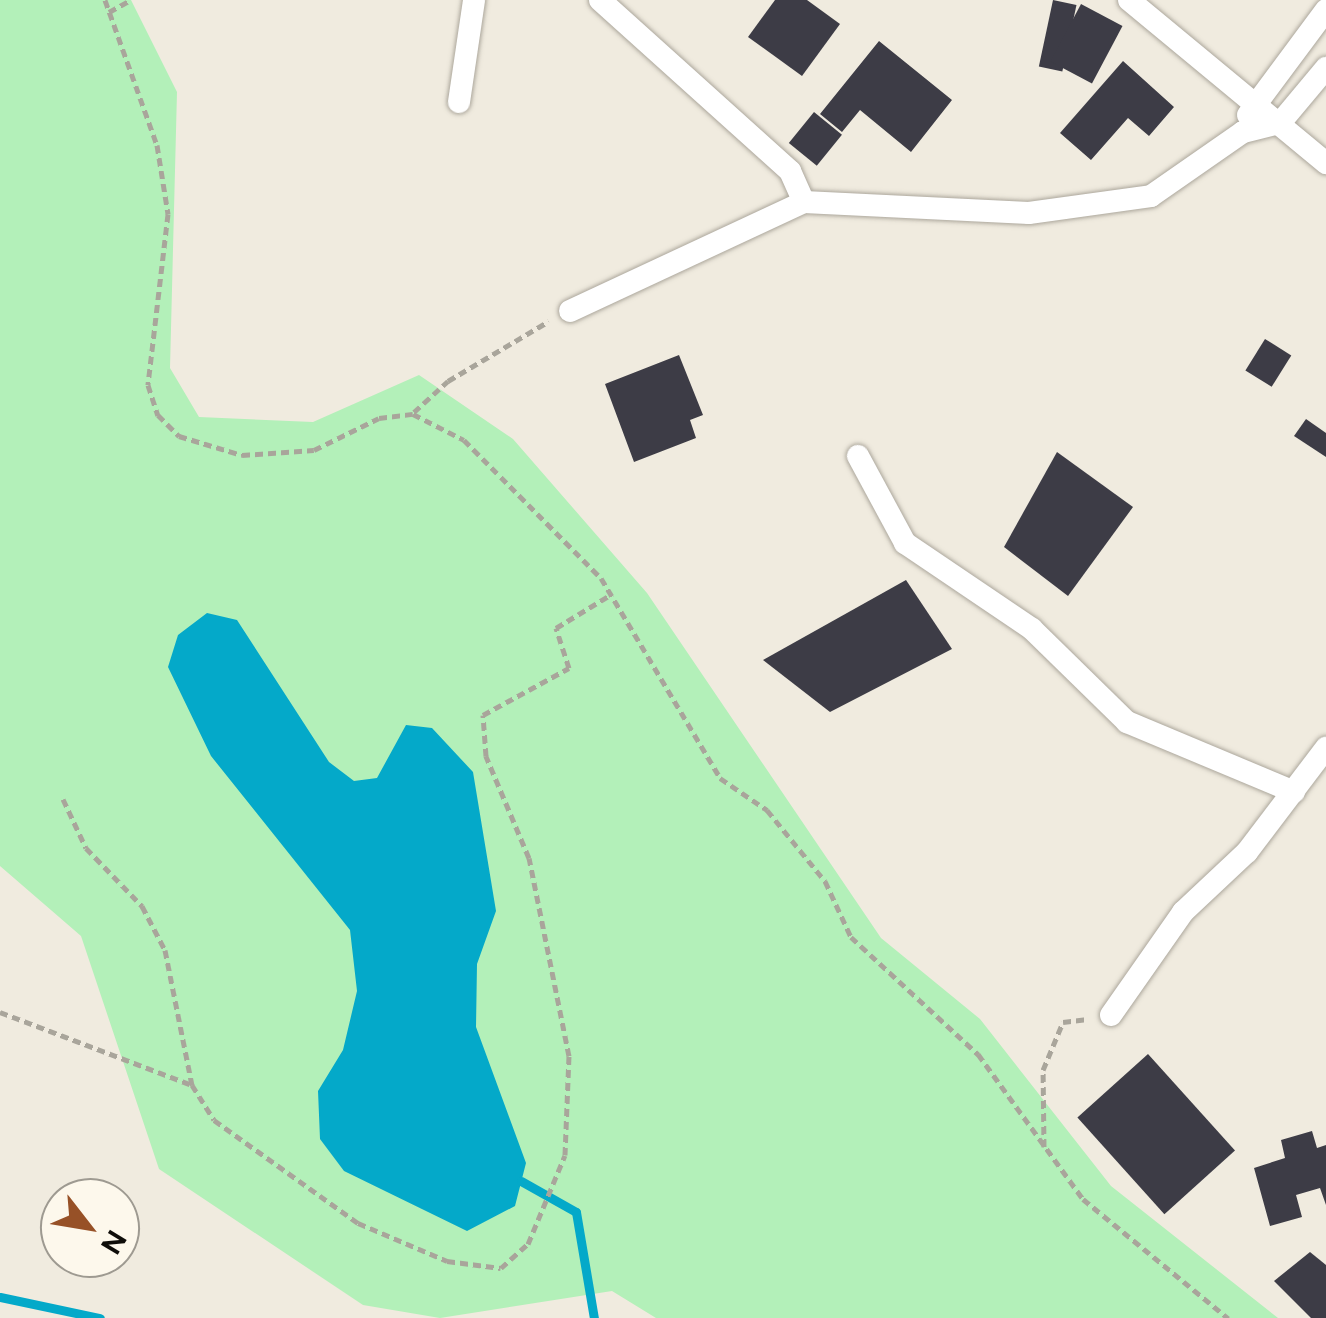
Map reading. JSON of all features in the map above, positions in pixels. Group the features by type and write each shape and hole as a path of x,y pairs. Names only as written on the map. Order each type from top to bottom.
{"street":[{"path":"460,102 474,0"},
{"path":"1129,0 1326,163"},
{"path":"611,3 790,171 804,202"},
{"path":"1243,132 1252,100 1326,10"},
{"path":"570,311 804,202 1106,208 1188,176 1243,132 1280,123 1326,68"},
{"path":"858,456 905,543 1032,629 1126,722 1294,792"},
{"path":"1110,1016 1183,912 1248,852 1326,748"}],"path":[{"path":"105,0 157,145 168,214 148,385 158,415 179,436 242,455 314,450 379,418 413,414 464,440 613,594 720,778 767,810 825,881 851,937 978,1054 1083,1200 1228,1318"},
{"path":"108,12 131,0"},
{"path":"413,414 448,380 570,311"},
{"path":"63,799 86,848 142,906 165,950 192,1085 214,1120 329,1205 448,1260 501,1268 515,1261 565,1155 570,1056 529,858 480,733 488,706 529,682 568,668 556,628 613,594"},
{"path":"0,1012 192,1085"},
{"path":"1044,1149 1043,1070 1063,1022 1110,1016"}],"green space":[{"path":"0,0 131,0 177,92 170,368 199,417 313,422 419,375 513,439 647,593 881,938 980,1019 1111,1186 1278,1318 656,1318 612,1291 440,1318 363,1305 159,1169 81,936 0,866"}],"water":[{"path":"207,613 237,620 329,762 354,781 377,778 406,725 432,728 473,772 496,911 477,964 476,1027 526,1163 515,1206 467,1231 344,1171 320,1139 318,1091 343,1050 357,991 350,930 211,756 168,667 178,635"}],"building":[{"path":"775,0 807,0 840,24 802,76 748,37"},
{"path":"1053,0 1076,5 1062,72 1039,67"},
{"path":"1081,4 1122,26 1092,83 1050,61"},
{"path":"879,41 952,100 911,152 860,110 842,132 820,114"},
{"path":"1123,61 1174,107 1149,136 1128,118 1091,160 1060,133"},
{"path":"814,112 842,135 817,166 789,143"},
{"path":"1265,339 1291,355 1272,387 1245,370"},
{"path":"679,355 703,415 690,420 696,438 634,462 605,384"},
{"path":"1306,419 1326,433 1326,457 1294,436"},
{"path":"1057,452 1133,507 1068,596 1004,547"},
{"path":"906,580 952,649 830,712 763,660"},
{"path":"1148,1054 1235,1151 1164,1214 1077,1118"},
{"path":"1312,1131 1317,1148 1326,1145 1326,1205 1320,1188 1296,1195 1302,1217 1270,1226 1254,1168 1285,1158 1281,1140"},
{"path":"1310,1252 1326,1265 1326,1318 1311,1318 1274,1281"}],"waterway":[{"path":"521,1181 576,1212 594,1318"},
{"path":"0,1297 100,1318"}]}
